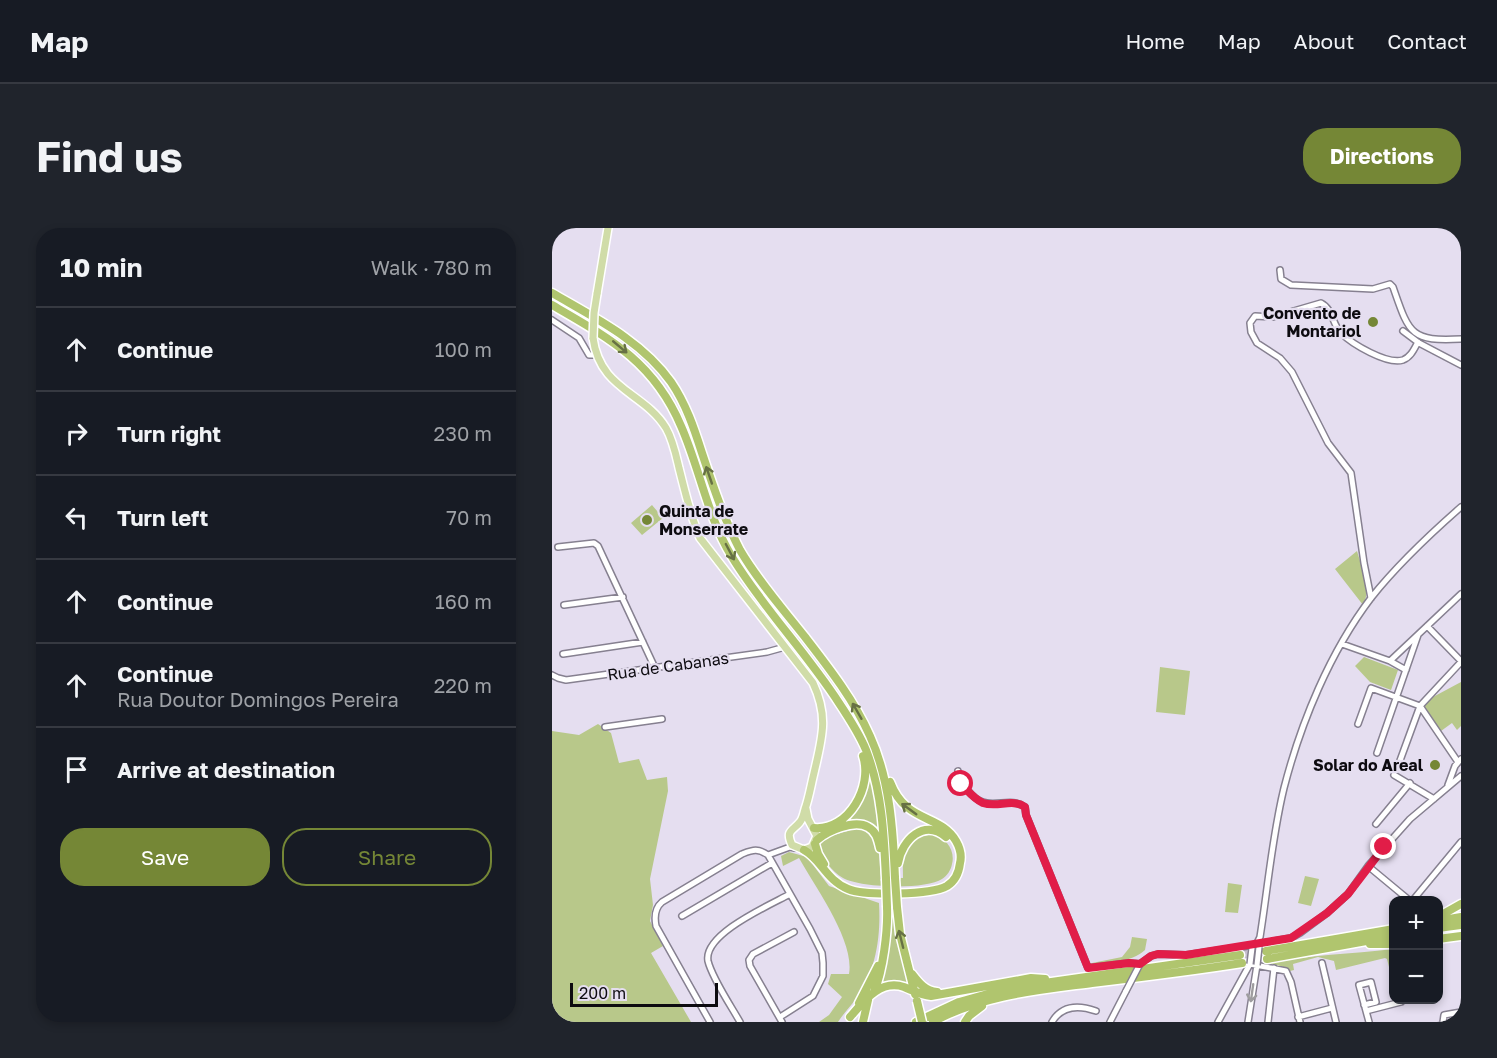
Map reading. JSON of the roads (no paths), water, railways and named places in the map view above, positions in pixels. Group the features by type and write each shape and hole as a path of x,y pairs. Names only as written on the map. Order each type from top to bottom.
{"highway":[{"path":"552,293 613,328 646,354 671,382 688,413 722,512 741,551 841,685 871,737 881,764 892,821 887,928 879,979 862,1022"},
{"path":"552,305 609,338 639,363 663,390 681,426 712,515 731,555 753,588 826,682 856,730 872,767 880,802 885,856 897,907 900,934 922,1022"},
{"path":"813,826 825,828 839,821 850,812 862,792 865,781 864,759 845,711"},
{"path":"800,849 838,884 860,892 937,891 953,882 958,874 961,858 957,843 949,833 909,810 900,802 881,764"},
{"path":"885,856 874,831 861,824 827,833 816,842 818,854 824,864 841,879 861,888 871,889 926,888 943,882 949,878 955,866 953,846 937,832 927,830 913,835 907,839 890,878"},
{"path":"1443,916 1461,904"},
{"path":"1443,918 1461,916"},
{"path":"1443,927 1461,925"},
{"path":"1260,950 1389,930"},
{"path":"1443,938 1461,936"},
{"path":"1361,943 1389,937"},
{"path":"1260,950 1361,943 1389,944"},
{"path":"916,1022 950,1005 983,994 1101,974 1244,961"},
{"path":"933,1022 956,1011 995,999 1047,989 1244,961"},
{"path":"848,1019 881,964"},
{"path":"910,971 918,982 932,991 961,990"},
{"path":"848,1019 882,987 905,987 916,996 931,996 1031,978 1061,980"},
{"path":"965,1022 975,1010 995,999"}],"main road":[{"path":"608,228 597,294 593,338 597,355 610,377 659,417 671,439 692,521 700,538 813,683 820,699 824,718 822,740 806,809 800,823 792,828 789,836 790,840 800,849 816,842 806,809"},
{"path":"800,823 813,826"}],"street":[{"path":"1280,270 1281,279 1291,285 1373,289 1390,285 1393,287 1407,323 1420,337 1431,340 1461,339"},
{"path":"1371,598 1351,473 1328,443 1292,372 1280,358 1257,342 1251,332 1250,323 1255,316 1274,317 1321,303 1329,309 1338,331 1379,357 1404,360 1413,352 1418,342"},
{"path":"552,320 579,338 589,355 597,355"},
{"path":"1403,331 1418,342 1461,365"},
{"path":"1248,1022 1276,829 1292,762 1322,682 1342,644 1371,598 1419,545 1461,507"},
{"path":"558,547 594,543 598,546 655,668"},
{"path":"1390,661 1461,594"},
{"path":"564,605 623,597"},
{"path":"1398,766 1419,706 1461,662 1427,626"},
{"path":"1377,753 1418,634"},
{"path":"563,654 643,642"},
{"path":"1342,644 1390,661 1406,670"},
{"name":"Rua de Cabanas","path":"552,675 566,680 767,652 785,647"},
{"path":"1218,1022 1244,961 1260,950 1291,938 1348,894 1368,866 1410,819 1461,776 1458,762 1419,706 1371,688 1358,724"},
{"path":"604,727 662,719"},
{"path":"1445,789 1458,762"},
{"path":"958,771 961,784 986,804 1018,802 1025,807 1026,815 1088,968 1129,963 1140,964"},
{"path":"1394,775 1434,799"},
{"path":"1376,824 1410,783"},
{"path":"782,849 790,840"},
{"path":"1414,896 1461,842"},
{"path":"768,855 782,849 800,849"},
{"path":"710,1022 656,926 658,905 752,850 761,850 768,855 822,953 823,976 813,996 781,1019 750,966 749,960 753,954 794,932"},
{"path":"682,916 772,863"},
{"path":"1368,866 1406,896"},
{"path":"740,1022 708,962 709,949 714,940 723,933 790,894"},
{"path":"1110,1022 1140,964 1151,956 1260,950"},
{"path":"1244,961 1286,971 1289,975 1299,1019 1332,1008"},
{"path":"1322,963 1336,1022"},
{"path":"1268,1022 1274,968"},
{"path":"1365,1008 1376,1002 1371,982 1359,985 1365,1008 1369,1022"},
{"path":"1365,1008 1389,1004"},
{"path":"1052,1022 1062,1011 1071,1007 1086,1007 1096,1011"},
{"path":"1443,1022 1444,1016 1461,1012"}],"tunnel":[{"path":"1240,955 1266,951"}],"place":[{"name":"Convento de Montariol","path":"1373,322"},
{"name":"Quinta de Monserrate","path":"647,520"},
{"name":"Solar do Areal","path":"1435,765"}]}
